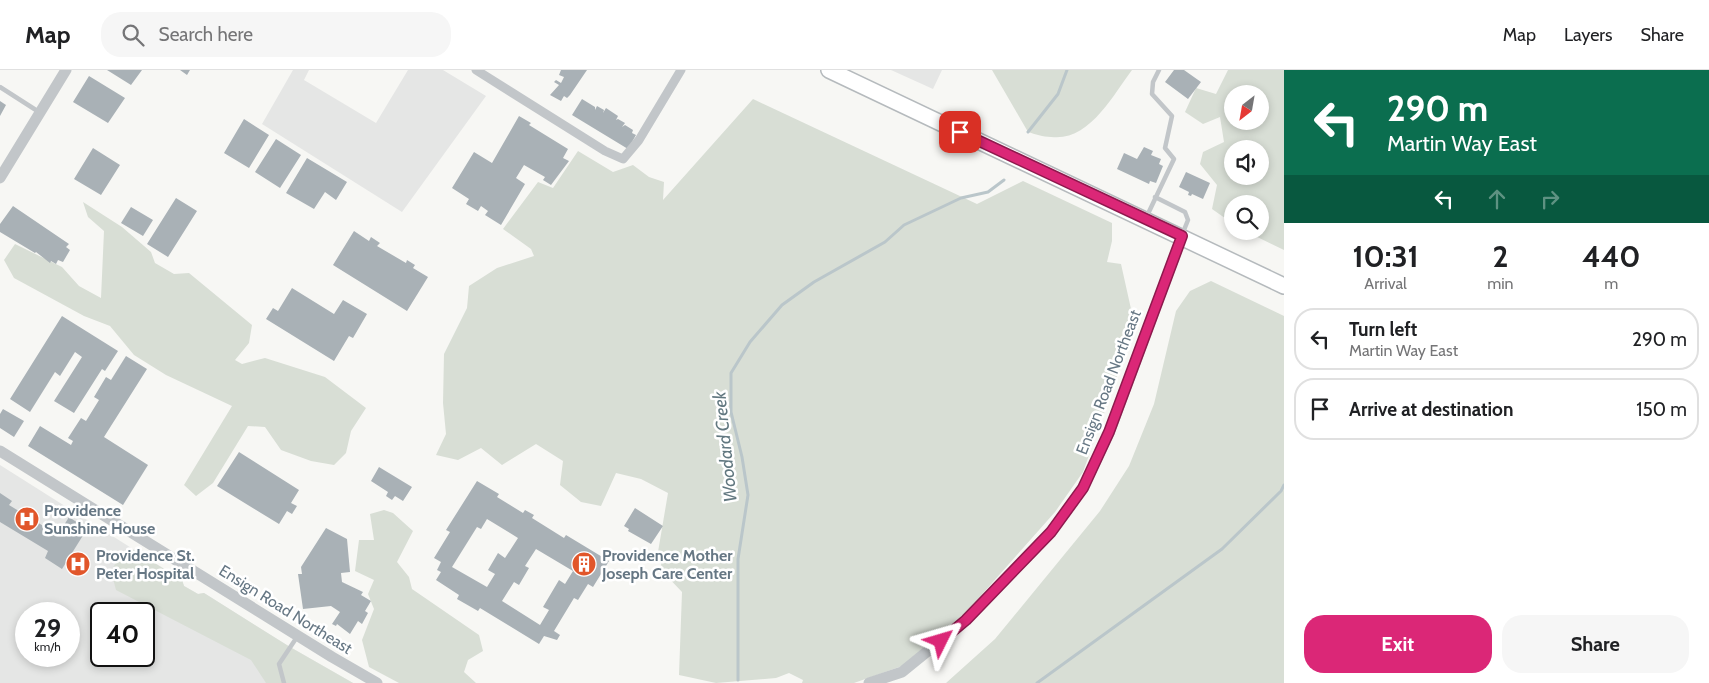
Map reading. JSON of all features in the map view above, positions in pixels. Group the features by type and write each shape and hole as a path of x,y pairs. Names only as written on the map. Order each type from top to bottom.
{"main road":[{"path":"829,70 1284,286"}],"street":[{"path":"0,178 66,70"},
{"path":"476,70 605,151 622,159 639,140 681,70"},
{"name":"Ensign Road Northeast","path":"869,683 902,672 966,620 1051,532 1083,488 1109,432 1182,236"},
{"name":"Ensign Road Northeast","path":"0,451 377,683"}],"lane":[{"path":"1146,219 1174,159 1165,148 1172,116 1152,94 1159,70"},
{"path":"0,87 40,112"},
{"path":"1156,197 1185,212 1188,220 1182,236"},
{"path":"284,683 279,664 298,636"}],"shaded area":[{"path":"293,70 309,70 304,80 376,123 408,70 443,70 486,96 402,212 262,124"},
{"path":"891,70 942,70 933,89"},
{"path":"992,70 1132,70 1108,104 1088,125 1065,137 1051,137 1028,132"},
{"path":"1228,70 1284,70 1284,250 1263,240 1269,240 1269,195 1224,195 1224,217 1212,209 1217,185 1200,164 1203,152 1224,142 1220,117 1203,124 1185,112 1196,88 1216,94"},
{"path":"753,99 977,204 1023,181 1112,223 1112,241 1107,262 1121,264 1135,327 1083,472 1055,512 961,618 902,666 854,683 802,683 803,680 789,673 776,678 716,683 679,675 682,592 663,572 658,552 668,493 641,479 616,473 601,506 581,502 560,485 563,461 536,444 502,465 481,448 458,460 436,455 446,434 443,403 444,354 467,308 469,286 497,268 534,256 531,249 503,229 538,182 553,188 578,151 613,172 633,165 649,177 664,182 663,200"},
{"path":"83,202 122,227 151,252 155,263 174,274 189,273 252,325 249,343 235,360 242,364 265,358 325,377 366,408 351,431 346,453 334,465 311,461 281,450 265,427 248,426 213,483 196,496 184,485 232,406 166,375 134,355 110,326 84,316 14,278 4,260 15,244 62,267 79,286 101,298 104,231 88,217"},
{"path":"1211,281 1284,316 1284,683 946,683 995,639 1100,511 1129,466 1154,404 1176,311 1190,291"},
{"name":"Providence St. Peter Hospital","path":"0,465 182,580 184,586 198,594 204,593 290,647 353,683 0,683"},
{"path":"384,510 393,513 413,531 397,562 409,577 412,589 479,635 483,651 468,660 464,672 476,683 399,683 369,667 362,640 374,609 368,594 374,580 355,571 359,540 374,540 370,514"},
{"path":"130,548 182,580 184,586 198,594 204,593 290,647 353,683 266,683 251,660 155,610 155,602 139,602 116,590 111,571 121,554"}],"building":[{"path":"107,70 142,70 131,85"},
{"path":"180,70 190,70 187,75"},
{"path":"561,70 587,70 570,95 567,98 564,96 561,101 550,95 559,85 554,82 556,80 561,83 564,77 559,75"},
{"path":"1174,70 1184,70 1201,82 1188,99 1165,82"},
{"path":"89,76 125,98 108,123 73,102"},
{"path":"582,99 595,107 595,110 597,106 604,110 603,113 606,108 618,116 616,120 618,119 625,123 622,127 625,125 633,130 632,133 636,135 628,149 572,115"},
{"path":"0,101 6,105 0,116"},
{"path":"519,116 531,123 529,125 568,149 563,158 569,161 551,185 543,180 545,177 524,165 516,178 525,184 501,225 485,215 488,211 481,206 478,211 466,204 469,199 452,188 474,152 492,163"},
{"path":"244,119 269,135 249,168 224,153"},
{"path":"276,139 301,155 280,188 255,172"},
{"path":"1144,147 1153,151 1151,155 1161,159 1159,164 1163,166 1156,183 1150,181 1149,184 1117,169 1124,153 1137,159"},
{"path":"93,148 120,165 101,195 74,179"},
{"path":"307,158 347,182 336,200 325,192 314,209 286,193"},
{"path":"1186,172 1210,183 1203,199 1192,194 1191,196 1188,195 1189,192 1179,187"},
{"path":"176,198 197,211 168,257 147,244"},
{"path":"13,206 69,244 66,247 70,250 63,262 58,260 56,264 51,261 50,263 36,252 0,232 0,224"},
{"path":"131,207 153,220 143,236 121,223"},
{"path":"354,231 369,241 371,237 380,243 377,246 406,263 407,260 415,265 413,268 428,277 407,311 333,265"},
{"path":"292,288 334,314 343,300 367,314 353,338 349,336 334,361 266,319 273,308 278,311"},
{"path":"62,316 118,351 105,371 102,369 74,413 54,401 82,357 75,352 60,376 55,372 30,412 10,399"},
{"path":"126,356 147,369 104,437 148,465 123,505 28,446 40,426 71,445 73,441 68,438 81,418 86,421 99,400 94,397 106,377 111,380"},
{"path":"3,409 24,421 14,437 0,428 0,414"},
{"path":"239,452 299,490 291,503 297,506 292,514 287,511 279,524 217,486"},
{"path":"379,467 412,487 403,501 395,496 392,500 386,496 388,492 371,481"},
{"name":"Providence Mother Joseph Care Center","path":"477,481 499,494 497,497 523,513 525,510 534,515 532,518 564,538 566,535 609,561 593,587 588,584 578,600 574,598 554,631 560,635 557,640 544,636 539,644 480,608 478,611 457,599 459,595 436,580 441,572 437,570 441,562 434,558 450,532 446,530","holes":["487,519 518,538 505,558 498,553 488,570 495,574 487,587 452,567 477,527 481,529","536,549 573,571 565,584 559,580 543,607 549,610 540,625 502,601 514,582 519,585 529,568 525,566"]},
{"path":"0,493 12,501 9,505 58,535 69,517 87,529 62,569 45,558 48,551 0,522"},
{"path":"635,508 663,526 651,544 628,531 629,529 624,526"},
{"path":"326,528 347,539 350,572 341,573 342,582 363,592 361,595 371,601 365,611 368,613 362,624 358,621 350,634 337,624 336,626 332,624 340,612 331,606 303,609 298,574 302,574 301,567"}],"waterway":[{"name":"Woodard Creek","path":"1028,132 1058,94 1067,70"},
{"name":"Woodard Creek","path":"738,680 738,559 748,495 742,457 731,412 731,373 750,342 782,305 814,282 885,242 904,225 961,198 988,192 1004,180"},
{"path":"1037,683 1222,549 1281,491 1284,485"}],"place":[{"name":"Providence Sunshine House","path":"27,519"},
{"name":"Providence St. Peter Hospital","path":"78,564"},
{"name":"Providence Mother Joseph Care Center","path":"584,564"}],"route":[{"path":"941,641 966,620 1051,532 1083,488 1106,441 1152,311 1182,236 960,132"}]}
